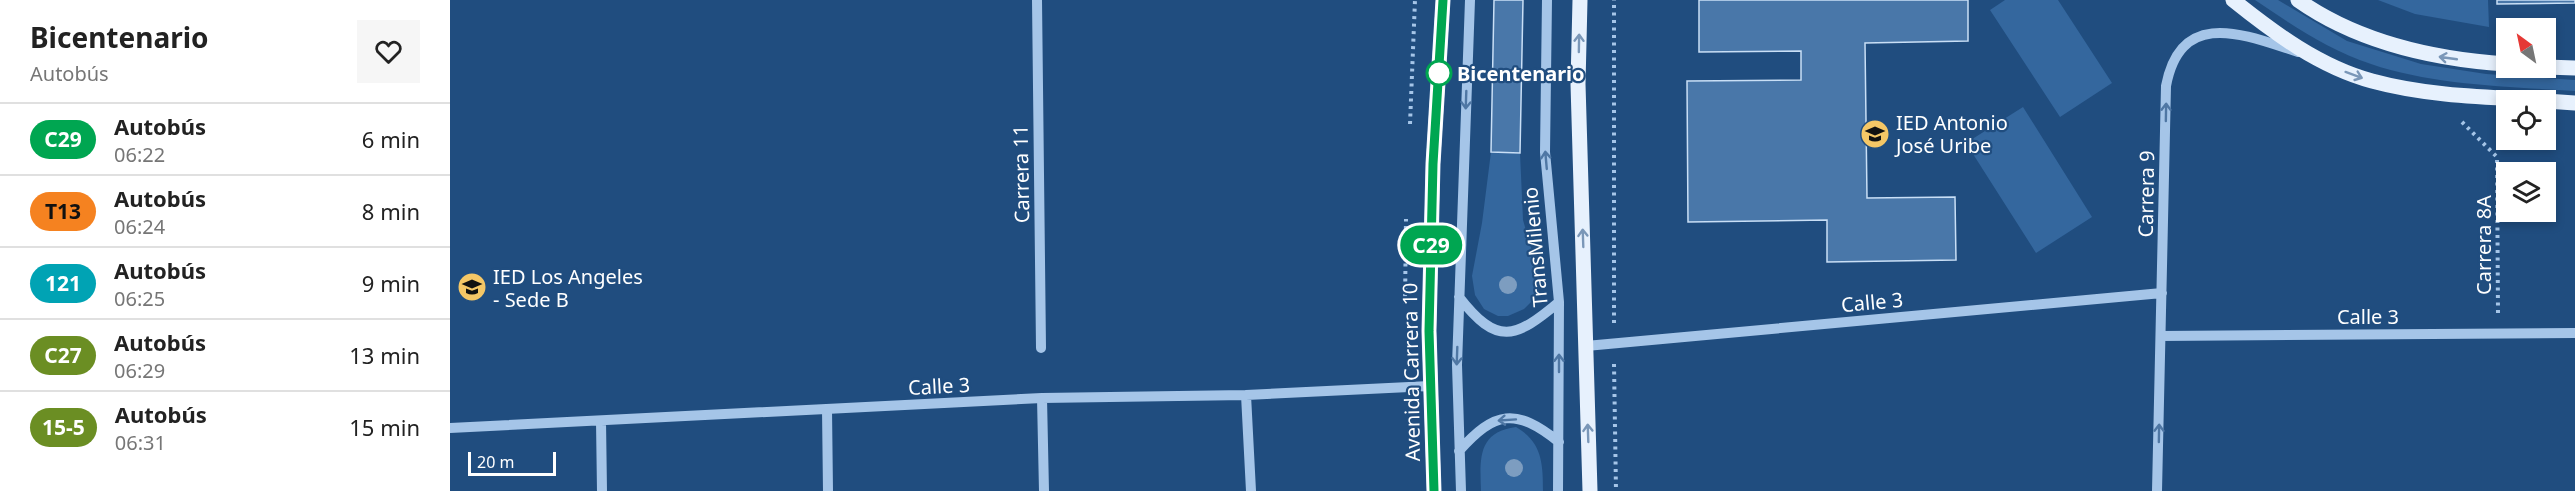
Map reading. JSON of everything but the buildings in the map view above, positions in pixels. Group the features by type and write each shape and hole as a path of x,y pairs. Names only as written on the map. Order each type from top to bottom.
{"main road":[{"name":"Avenida Carrera 10","path":"1434,491 1430,386 1432,220 1443,0"},
{"path":"1580,0 1578,84 1590,491"},
{"path":"2233,0 2320,60 2370,80 2435,94 2496,97"},
{"path":"2298,0 2349,29 2418,53 2496,63"},
{"path":"2556,67 2575,68"},
{"path":"2556,102 2575,103"}],"street":[{"name":"Carrera 11","path":"1037,0 1041,348"},
{"path":"1461,491 1457,365 1470,0"},
{"name":"TransMilenio","path":"1547,0 1545,152 1559,302 1558,491"},
{"name":"Carrera 9","path":"2157,491 2166,86 2169,69 2187,45 2202,36 2220,32 2244,34 2320,60"},
{"name":"Calle 3","path":"1586,346 2162,293"},
{"path":"1459,297 1476,318 1494,331 1508,332 1527,327 1559,302"},
{"name":"Calle 3","path":"2161,336 2575,333"},
{"name":"Calle 3","path":"450,428 1042,398 1246,395 1430,386"},
{"path":"1246,395 1251,491"},
{"path":"1042,398 1044,491"},
{"path":"827,409 828,491"},
{"path":"1458,451 1476,432 1491,422 1507,418 1534,424 1558,442"},
{"path":"601,421 602,491"}],"path":[{"path":"1614,0 1616,491"},
{"name":"Carrera 8A","path":"2462,122 2497,157 2498,333"}],"shaded area":[{"path":"2005,0 2058,0 2112,83 2060,117 1990,10"},
{"path":"2255,0 2278,0 2347,41 2421,64 2496,75 2496,78 2575,80 2575,91 2472,84 2419,77 2355,58 2297,28"},
{"path":"2378,0 2488,0 2489,27 2415,14"},
{"path":"2023,107 2092,217 2036,253 1966,143"},
{"path":"1491,152 1520,153 1523,220 1540,279 1535,298 1524,309 1508,316 1498,316 1484,309 1475,295 1472,276 1482,223"},
{"path":"1516,427 1525,433 1536,446 1541,462 1543,491 1481,491 1481,458 1488,441 1503,430"}],"bus line":[{"name":"C29","path":"1434,491 1429,331 1433,164 1443,0"}],"place":[{"name":"Bicentenario","path":"1439,73"},
{"name":"IED Antonio José Uribe","path":"1875,134"},
{"name":"IED Los Angeles - Sede B","path":"472,287"}]}
